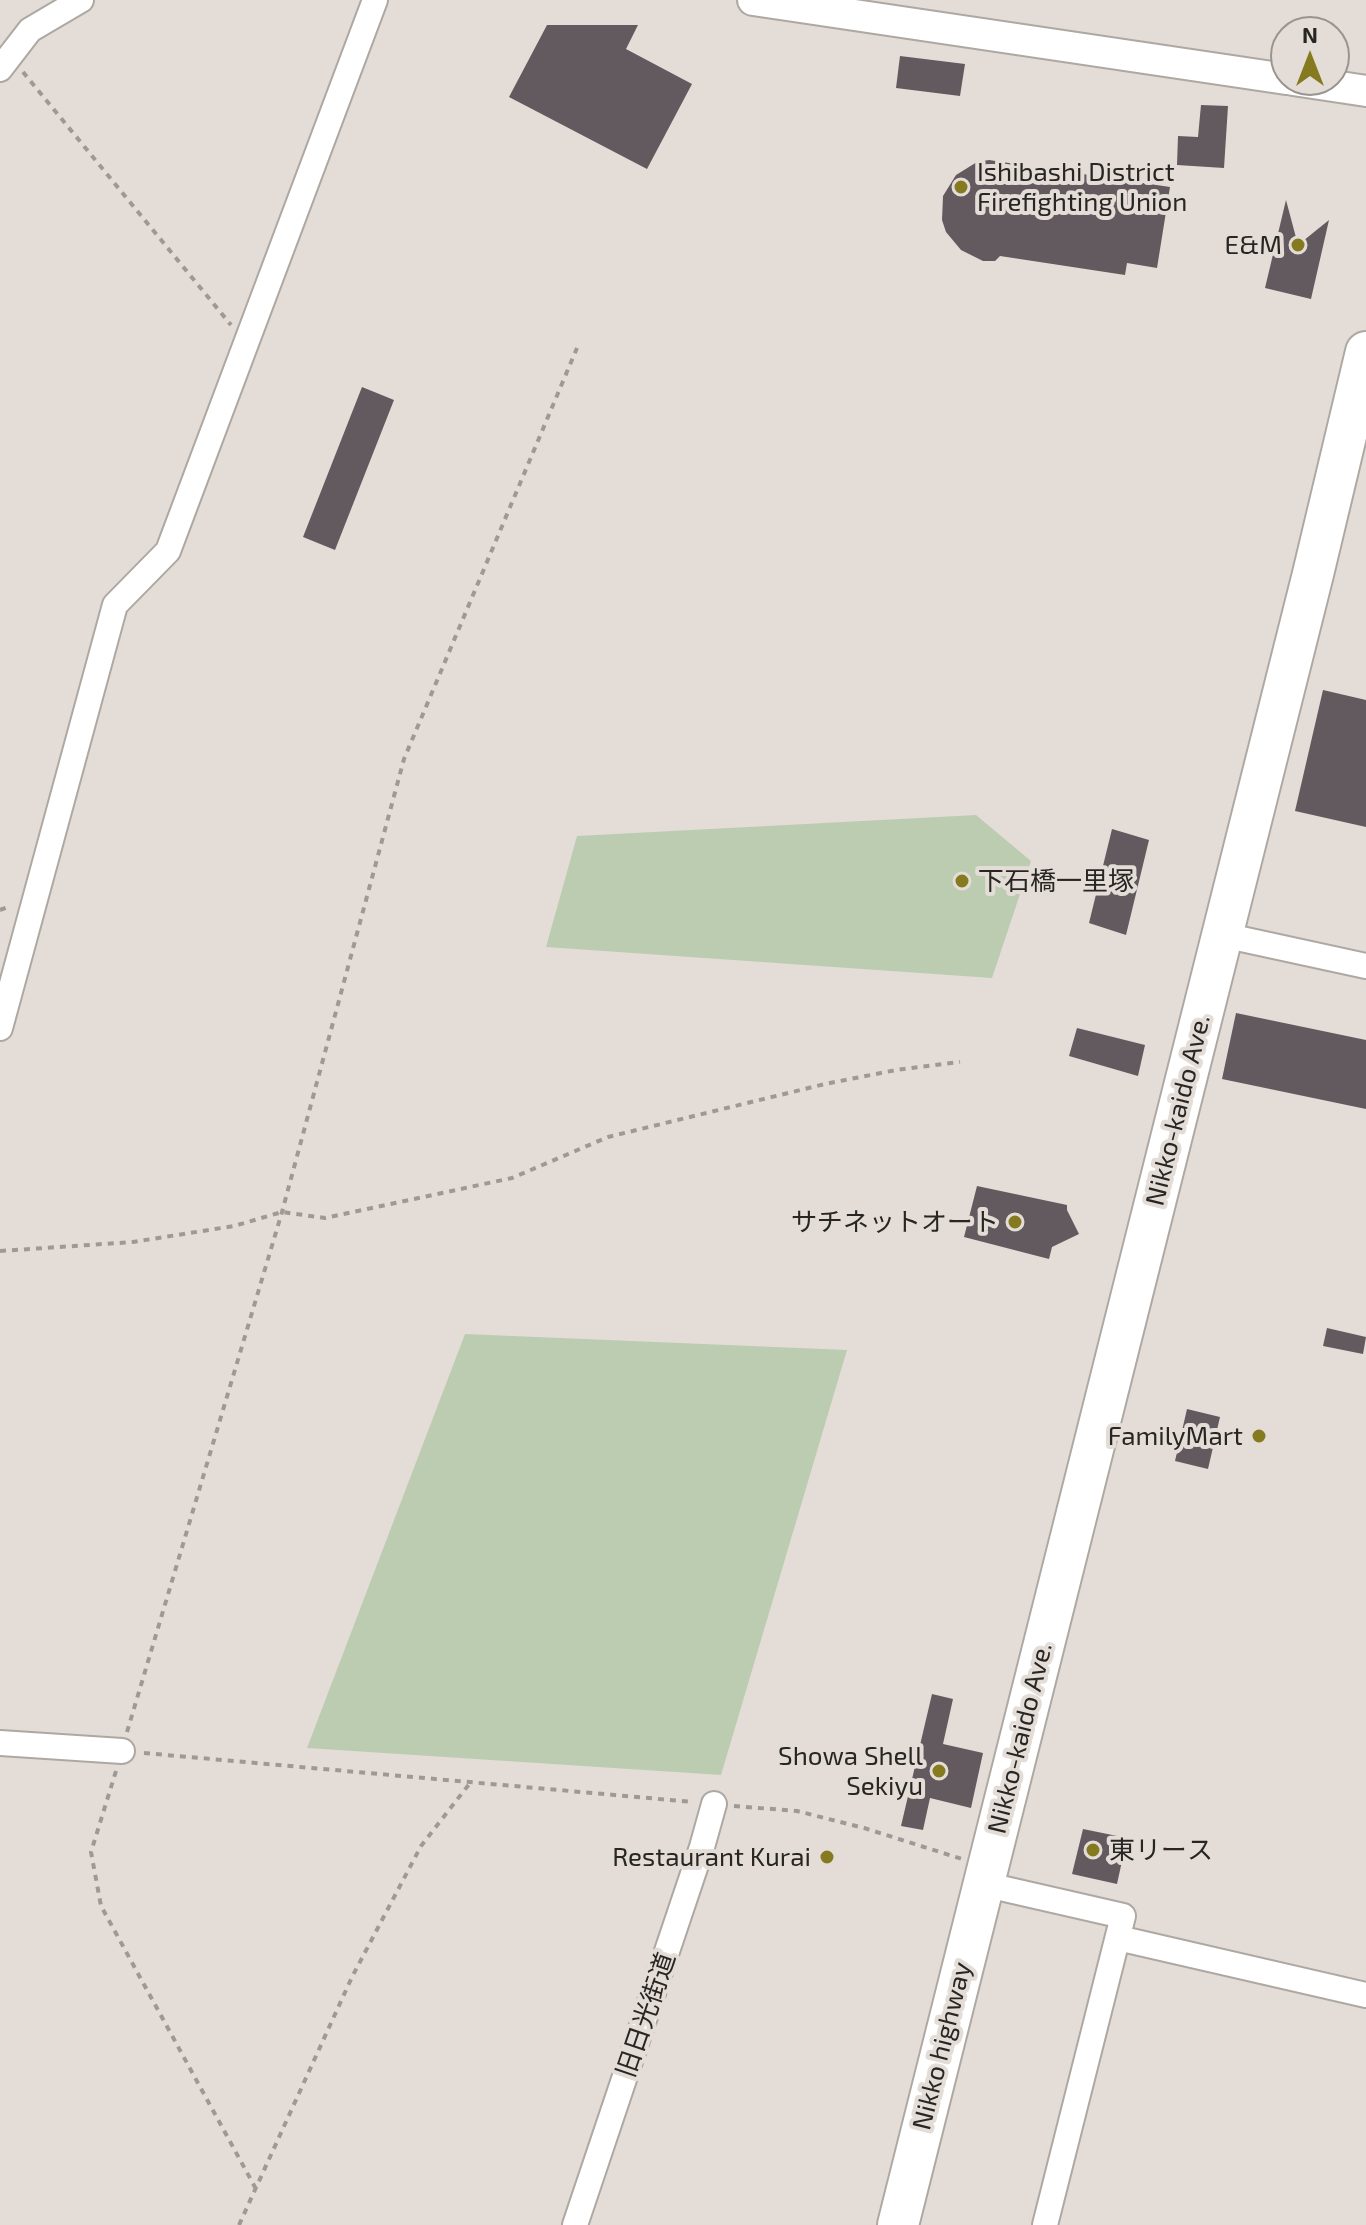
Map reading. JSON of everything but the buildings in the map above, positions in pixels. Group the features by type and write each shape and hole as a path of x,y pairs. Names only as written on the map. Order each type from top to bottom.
{"highway":[{"path":"1223,935 1366,352"},
{"name":"Nikko highway","path":"898,2225 1223,935"}],"street":[{"path":"4,62 30,30 81,0"},
{"path":"0,1028 115,605 168,551 375,0"},
{"path":"753,0 1270,77"},
{"path":"1223,935 1366,966"},
{"path":"0,1743 122,1751"},
{"name":"旧日光街道","path":"575,2225 714,1804"},
{"path":"983,1884 1123,1916 1045,2225"},
{"path":"1118,1938 1366,1995"}],"path":[{"path":"4,62 246,343"},
{"path":"256,2189 101,1906 91,1852 282,1212 404,759 577,348"},
{"path":"0,1251 133,1242 234,1226 282,1212 325,1218 512,1178 608,1137 825,1084 960,1062"},
{"path":"122,1751 470,1783 421,1846 352,1977 239,2225"}],"green space":[{"path":"976,815 1031,861 992,978 546,947 577,836"},
{"path":"465,1334 847,1350 721,1775 307,1748"}],"place":[{"name":"Ishibashi District Firefighting Union","path":"961,187"},
{"name":"E&M","path":"1298,245"},
{"name":"下石橋一里塚","path":"962,881"},
{"name":"サチネットオート","path":"1015,1222"},
{"name":"FamilyMart","path":"1259,1436"},
{"name":"Showa Shell Sekiyu","path":"939,1771"},
{"name":"東リース","path":"1093,1850"},
{"name":"Restaurant Kurai","path":"827,1857"}]}
